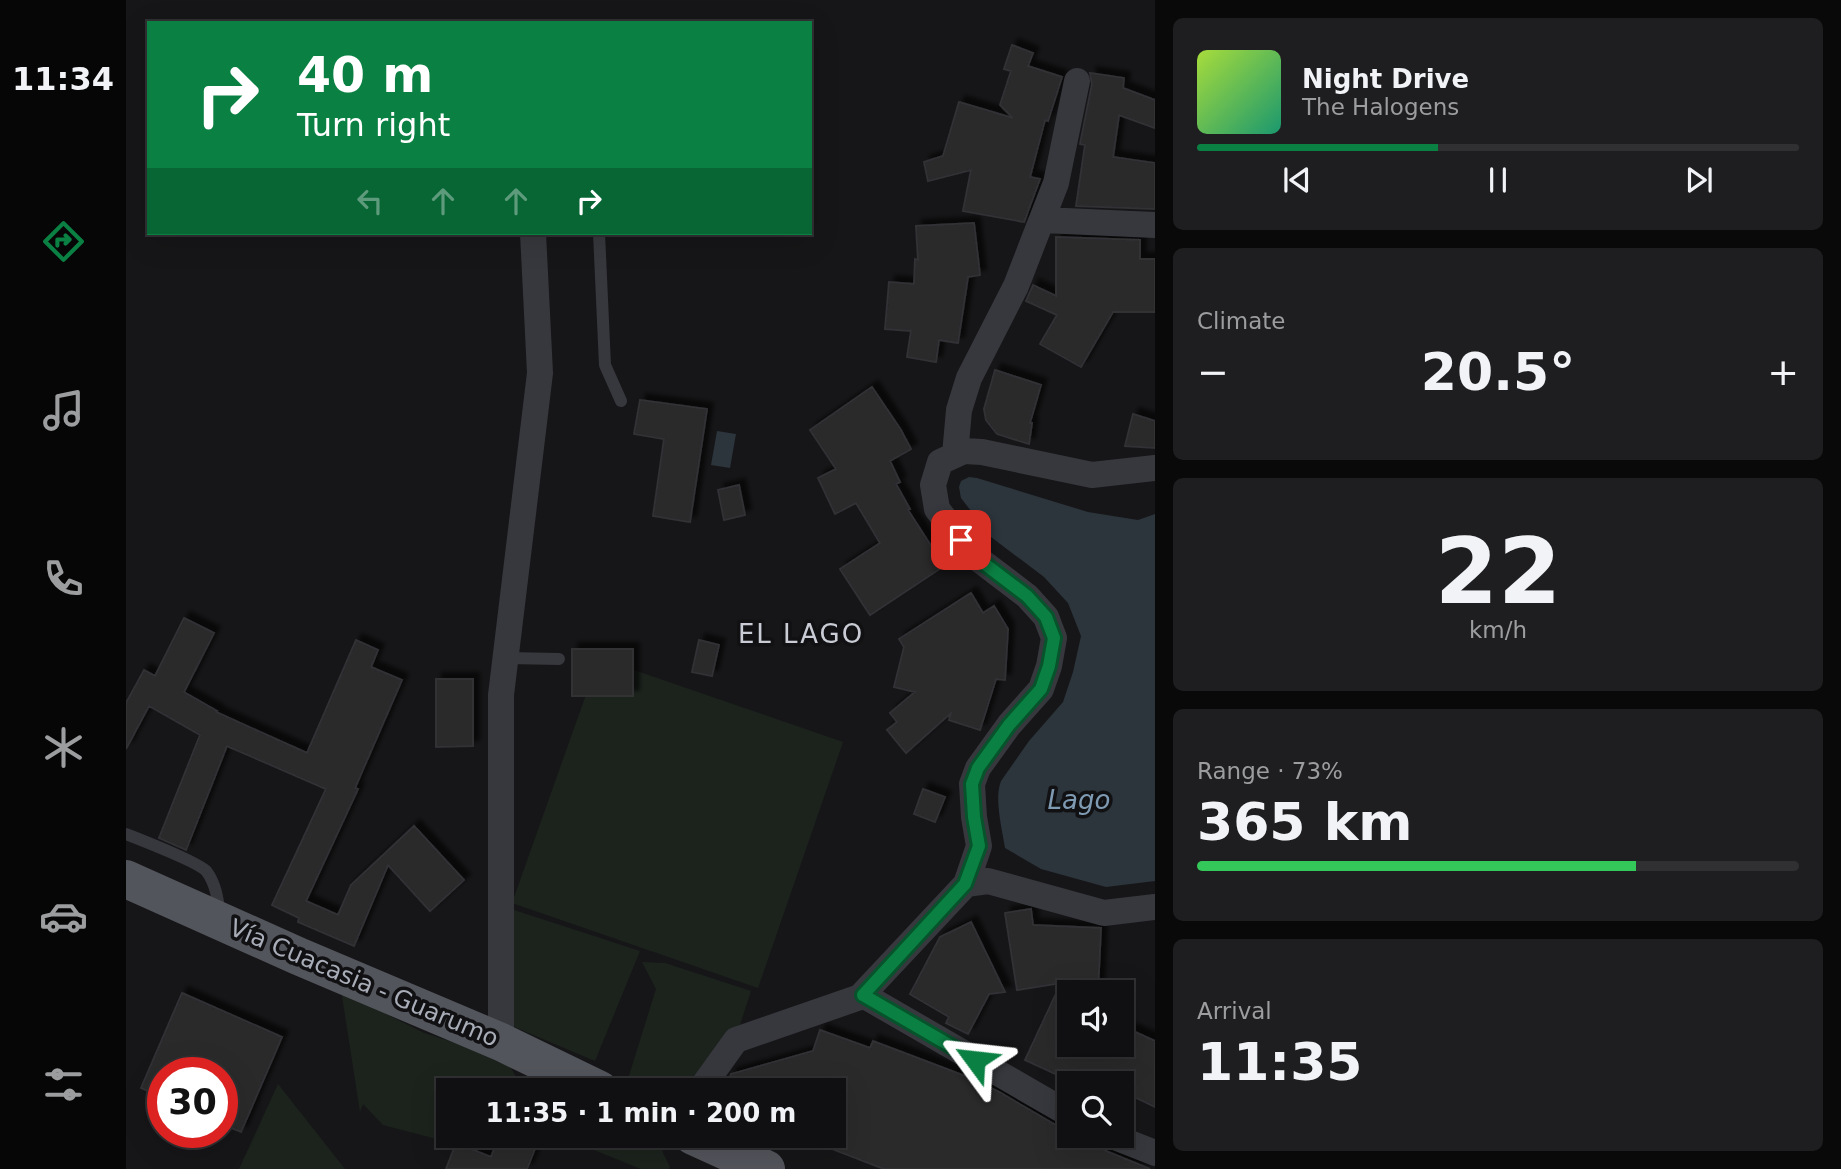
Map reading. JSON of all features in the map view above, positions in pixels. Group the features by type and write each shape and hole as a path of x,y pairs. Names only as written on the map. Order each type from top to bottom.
{"main road":[{"name":"Vía Cuacasia - Guarumo","path":"126,879 501,1042 575,1078"},
{"path":"712,1150 766,1169"}],"street":[{"path":"955,455 959,410 969,378 1016,286 1056,183 1077,80"},
{"path":"1043,219 1155,225"},
{"path":"501,1042 501,695 540,373 533,235"},
{"path":"709,1078 736,1040 863,995 965,884 979,846 972,784 978,768 1009,725 1041,689 1054,638 1046,617 1027,596 973,555 937,509 933,485 940,462 964,451 982,452 1092,475 1155,468"},
{"path":"965,884 988,881 1104,913 1155,907"},
{"path":"863,995 1057,1107"},
{"path":"1134,1145 1155,1153"}],"lane":[{"path":"599,235 605,365 621,401"},
{"path":"505,658 559,659"},
{"path":"126,834 207,870 215,888 222,922"}],"shaded area":[{"path":"599,658 843,742 758,988 512,903"},
{"path":"511,909 640,951 595,1061 512,1026"},
{"path":"642,962 665,963 751,991 723,1078 628,1078 656,989"},
{"path":"340,983 386,1014 424,1033 506,1059 516,1077 436,1078 436,1139 383,1125 363,1104 360,1112"},
{"path":"278,1084 345,1169 239,1169"},
{"path":"589,1148 662,1148 669,1169 641,1169"}],"water":[{"path":"717,431 736,434 730,468 711,465"},
{"name":"Lago","path":"969,477 1088,512 1138,520 1155,514 1155,881 1106,887 1041,869 1005,848 998,805 1001,781 1029,741 1063,702 1081,636 1068,603 1044,577 991,537 961,498 961,481"}],"building":[{"path":"1012,45 1033,53 1028,66 1062,77 1048,121 1045,120 1030,177 1040,179 1024,222 963,211 971,170 928,181 924,162 943,156 959,102 1013,118 1000,105 1011,71 1004,69"},
{"path":"1090,73 1124,78 1123,88 1155,100 1155,128 1119,115 1113,157 1155,163 1155,209 1076,206 1085,145 1080,144 1092,84"},
{"path":"974,223 980,275 968,277 958,343 939,340 936,362 907,357 911,331 885,329 889,282 914,284 915,259 918,260 916,226"},
{"path":"1056,237 1140,240 1140,259 1155,259 1155,312 1113,312 1081,367 1040,344 1057,315 1026,301 1033,285 1056,296"},
{"path":"995,370 1041,385 1030,423 1029,444 997,434 986,420 984,409"},
{"path":"872,387 911,449 890,461 900,482 896,484 910,509 908,510 944,566 870,615 840,569 880,543 856,503 835,514 818,478 836,469 810,430"},
{"path":"640,400 707,409 690,522 653,516 664,439 634,434"},
{"path":"1133,414 1155,421 1155,448 1125,446"},
{"path":"739,485 745,515 724,520 718,490"},
{"path":"971,593 983,613 994,606 1008,629 1005,680 996,679 980,730 949,720 951,713 906,753 887,730 897,722 890,713 915,692 894,687 904,647 899,639"},
{"path":"184,618 214,633 184,692 216,712 307,753 356,640 378,650 371,667 402,680 355,788 358,789 306,901 338,915 351,885 414,826 464,880 430,911 388,865 354,946 298,922 299,918 272,905 326,789 227,746 186,850 159,838 200,735 149,706 126,749 126,703 144,670 155,676"},
{"path":"699,640 719,645 712,676 692,672"},
{"path":"572,649 633,649 633,696 572,696"},
{"path":"436,679 473,679 473,746 436,747"},
{"path":"923,789 945,797 935,822 914,814"},
{"path":"1031,909 1033,925 1101,928 1099,980 1057,980 1057,984 1017,990 1005,913"},
{"path":"971,922 1005,992 989,994 968,1034 946,1023 949,1017 910,994 940,937"},
{"path":"1057,992 1057,1057 1134,1057 1134,1031 1155,1041 1155,1107 1134,1097 1134,1071 1057,1071 1057,1075 1025,1060"},
{"path":"182,993 282,1037 241,1132 238,1131 238,1057 154,1057"},
{"path":"820,1030 870,1048 873,1041 973,1079 1057,1126 1057,1148 1102,1148 1150,1169 884,1169 832,1149 846,1148 846,1078 730,1078 731,1074 813,1051"},
{"path":"147,1074 147,1090 141,1088"},
{"path":"454,1148 468,1148 491,1157 494,1148 535,1148 527,1169 446,1169"}],"district":[{"name":"EL LAGO","path":"801,634"}],"route":[{"path":"961,540 973,555 1027,596 1046,617 1054,638 1049,666 1041,689 1009,725 978,768 972,784 979,846 965,884 863,995 975,1060"}]}
